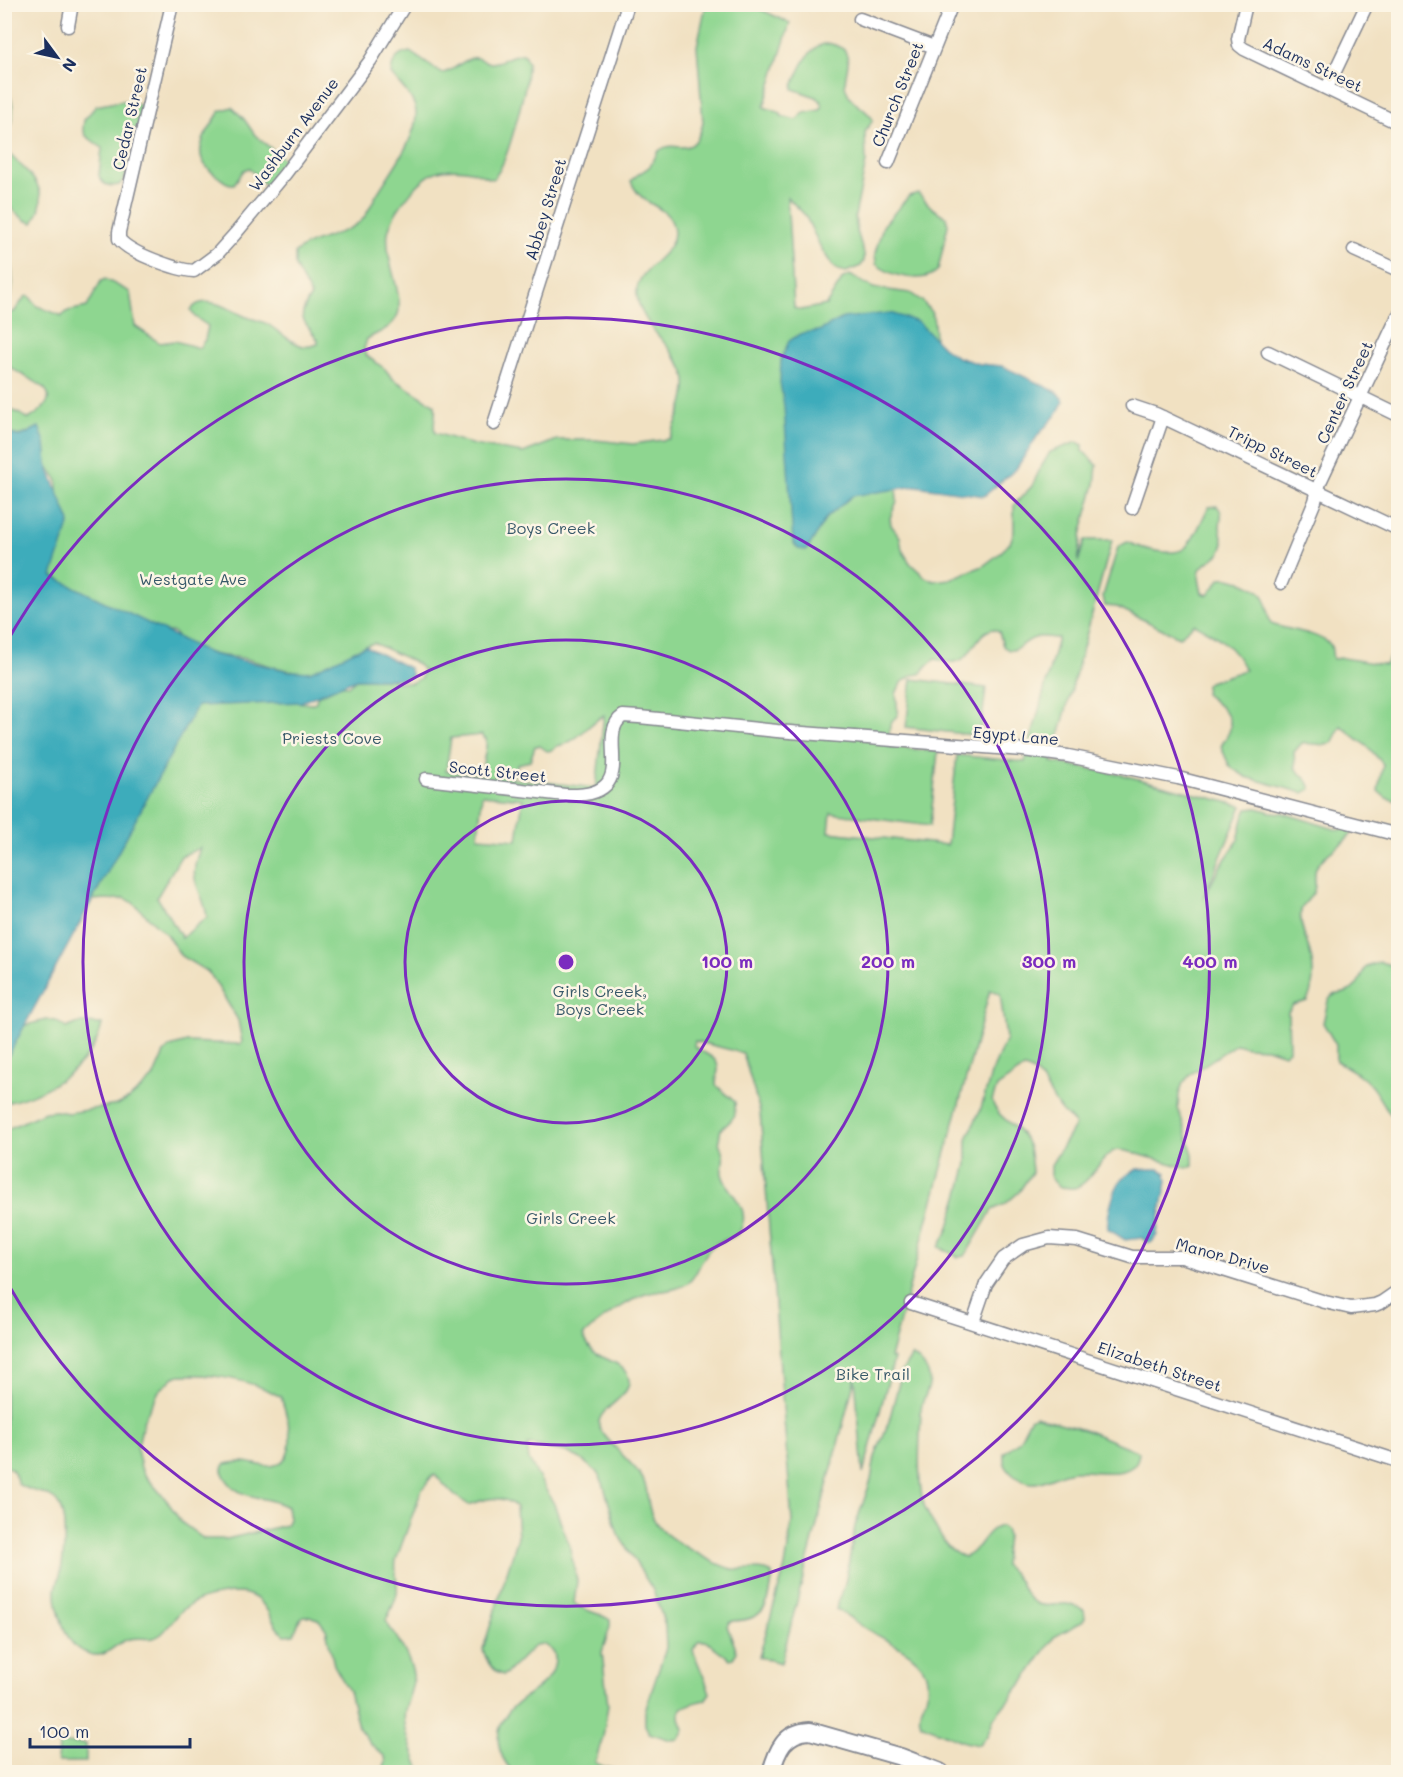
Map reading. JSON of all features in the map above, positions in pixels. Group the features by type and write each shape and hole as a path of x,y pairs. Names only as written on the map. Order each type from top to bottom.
{"street":[{"path":"68,26 72,4"},
{"name":"Cedar Street","path":"172,4 119,238 128,247 147,256 177,269 194,271"},
{"name":"Washburn Avenue","path":"194,271 201,268 235,234 285,174 370,61 405,4"},
{"name":"Abbey Street","path":"494,423 627,4"},
{"name":"Church Street","path":"888,163 952,4"},
{"name":"Adams Street","path":"1246,4 1238,39 1239,45 1247,51 1398,123"},
{"path":"1327,88 1367,4"},
{"path":"860,19 934,47"},
{"path":"1354,250 1398,270"},
{"name":"Center Street","path":"1281,583 1320,482 1398,316"},
{"path":"1268,352 1398,415"},
{"name":"Tripp Street","path":"1132,406 1163,417 1398,529"},
{"path":"1132,507 1163,417"},
{"name":"Scott Street","path":"426,779 566,795 585,796 596,793 606,786 611,774 615,726 623,716"},
{"name":"Egypt Lane","path":"623,716 939,745 1023,750 1068,756 1178,778 1398,835"},
{"name":"Manor Drive","path":"973,1322 986,1284 1003,1259 1023,1245 1049,1238 1077,1240 1132,1257 1182,1257 1351,1308 1375,1305 1398,1291"},
{"name":"Elizabeth Street","path":"911,1303 1398,1461"},
{"path":"771,1773 778,1749 785,1741 800,1732 814,1732 892,1754 940,1773"}],"green space":[{"path":"706,5 751,5 790,23 764,107 781,113 781,116 796,120 804,113 820,110 822,107 821,101 816,97 793,89 799,71 808,56 819,46 827,44 840,47 846,53 848,62 846,89 852,99 873,120 865,132 866,162 855,216 864,261 861,266 846,272 838,270 821,248 805,215 787,197 794,308 801,310 826,305 843,278 850,275 873,288 910,293 922,301 932,313 935,337 932,358 895,470 897,501 890,518 891,525 900,537 902,550 910,563 925,577 934,581 950,579 983,566 1010,543 1014,532 1014,505 1032,486 1050,452 1077,442 1083,445 1083,451 1097,465 1095,484 1082,531 1078,562 1085,540 1112,540 1052,762 1123,775 1242,806 1203,899 1221,865 1238,841 1247,809 1257,808 1283,813 1338,830 1350,828 1353,832 1317,866 1314,890 1302,908 1301,923 1311,957 1313,979 1307,1001 1293,1005 1288,1012 1289,1050 1284,1054 1267,1048 1236,1044 1191,1074 1183,1083 1178,1108 1193,1154 1193,1165 1187,1168 1117,1150 1106,1157 1080,1186 1059,1187 1051,1178 1051,1165 1075,1125 1058,1107 1040,1078 1024,1068 997,1087 992,1101 998,1113 1019,1131 1027,1143 1032,1172 1019,1192 1005,1204 992,1210 965,1256 958,1257 939,1247 948,1230 967,1164 967,1139 1006,1039 1000,993 990,990 890,1358 894,1359 863,1474 855,1378 781,1663 759,1657 785,1567 792,1522 760,1112 743,1053 695,1041 694,1046 716,1061 718,1070 716,1085 735,1102 734,1115 731,1121 721,1129 719,1141 725,1183 742,1210 741,1228 735,1236 717,1243 709,1250 688,1283 636,1298 611,1313 583,1336 593,1351 616,1363 627,1374 629,1382 627,1389 604,1413 599,1426 605,1436 640,1474 646,1488 652,1516 657,1524 677,1542 716,1563 732,1569 757,1569 772,1573 768,1601 757,1615 745,1620 730,1621 727,1626 737,1652 733,1658 730,1659 706,1641 699,1641 693,1650 710,1693 705,1700 683,1708 680,1715 684,1729 679,1739 671,1740 649,1733 645,1725 645,1711 666,1648 665,1625 653,1590 618,1534 598,1473 579,1458 566,1452 527,1445 529,1460 554,1504 569,1544 577,1581 574,1603 610,1620 602,1652 608,1705 603,1737 595,1762 622,1772 513,1772 500,1750 498,1742 500,1726 510,1710 541,1686 552,1671 555,1662 554,1652 543,1644 535,1645 503,1675 490,1665 483,1649 518,1537 516,1507 505,1500 494,1498 469,1505 454,1495 435,1475 432,1476 422,1489 396,1560 397,1593 386,1620 403,1649 413,1674 413,1683 404,1717 409,1742 421,1772 382,1772 385,1757 358,1727 349,1691 334,1665 326,1629 319,1620 311,1616 304,1616 300,1619 294,1634 285,1635 260,1601 246,1594 228,1594 207,1597 191,1604 156,1637 129,1639 102,1654 89,1654 80,1650 70,1639 59,1613 56,1596 64,1544 64,1524 59,1506 51,1497 18,1484 13,1471 5,1466 5,1130 45,1112 68,1113 117,1105 129,1099 153,1078 164,1053 170,1047 187,1042 240,1044 242,1042 238,1020 208,972 181,956 166,934 132,902 125,898 94,900 87,892 162,724 205,701 291,701 310,704 316,702 317,696 341,685 348,686 356,679 390,679 396,682 411,683 421,678 423,670 416,663 374,643 315,671 306,672 213,654 190,645 173,632 155,631 52,576 57,479 47,465 38,428 19,436 5,430 5,406 29,419 43,408 48,400 48,393 42,386 5,363 4,243 12,273 12,290 5,308 10,313 14,312 25,297 29,296 37,306 62,316 68,311 87,307 101,281 105,279 130,292 135,326 160,343 175,341 199,348 205,340 208,326 195,317 191,310 196,305 208,302 266,323 300,345 307,347 316,345 318,340 302,315 311,296 295,266 295,253 310,244 345,231 361,221 408,143 413,132 416,112 410,96 391,74 396,59 410,52 441,73 450,71 472,58 491,63 524,54 528,63 525,87 508,151 497,174 492,179 464,170 435,172 410,193 392,221 387,239 399,301 398,314 389,326 367,339 364,349 367,356 385,369 393,379 435,405 435,433 474,445 523,453 557,440 595,440 633,444 669,439 683,405 686,378 678,360 647,320 637,296 642,277 670,245 674,236 673,226 666,213 641,196 631,181 650,166 660,150 672,146 689,146 699,135 703,123 697,46","holes":["993,629 999,631 1003,646 1012,650 1033,638 1058,638 1025,762 957,755 947,845 829,832 831,813 930,826 938,752 888,746 890,725 898,714 896,694 901,683 913,675 920,674 935,659 947,662 961,660 987,631","604,715 596,788 509,778 515,774 517,764 530,761 535,746 540,746 547,751 553,750 576,738","482,735 486,738 483,775 446,771 451,738","482,795 523,799 517,840 478,837","200,848 194,870 196,884 207,917 182,938 157,897 181,856","179,1375 205,1375 245,1382 281,1397 290,1437 286,1456 281,1463 264,1466 236,1462 225,1464 222,1471 234,1488 242,1493 287,1507 289,1519 286,1525 227,1539 204,1539 181,1522 168,1502 144,1474 137,1449 144,1419 159,1391"]},
{"path":"5,89 11,99 13,112 11,124 5,134"},
{"path":"130,101 143,107 141,123 135,130 129,145 125,178 119,185 109,185 102,181 99,175 102,148 85,135 84,120 96,106"},
{"path":"232,107 255,135 287,162 269,189 249,168 244,170 232,184 217,176 202,160 202,145 209,128 220,111"},
{"path":"5,150 36,182 40,191 39,211 33,223 25,220 8,206 5,207"},
{"path":"918,193 932,208 946,217 948,225 938,270 932,275 916,278 898,275 882,268 876,264 875,253 883,226 909,196"},
{"path":"1217,506 1221,514 1220,528 1223,547 1219,554 1200,570 1202,593 1208,595 1221,578 1238,580 1251,586 1264,597 1271,624 1324,640 1331,645 1333,659 1343,658 1385,665 1393,651 1398,648 1398,801 1386,798 1378,791 1383,764 1369,748 1341,726 1332,743 1326,745 1302,743 1294,752 1295,768 1308,782 1311,789 1303,793 1246,777 1230,767 1221,747 1229,731 1229,718 1205,694 1206,685 1209,682 1245,670 1236,655 1217,637 1194,624 1179,637 1117,607 1105,606 1103,596 1118,547 1127,542 1156,551 1180,551 1192,539 1209,507"},
{"path":"912,679 986,688 980,736 906,727"},
{"path":"1380,962 1398,966 1398,1116 1394,1117 1367,1082 1336,1061 1336,1045 1323,1023 1328,1001 1332,996 1351,990 1357,985 1366,967"},
{"path":"46,1020 56,1021 66,1028 79,1023 102,1024 89,1053 65,1076 51,1086 5,1103 5,1029"},
{"path":"912,1355 925,1367 930,1380 921,1411 919,1460 922,1498 927,1513 944,1542 954,1552 964,1557 974,1550 990,1531 1001,1526 1007,1535 1004,1565 1016,1577 1030,1599 1038,1604 1048,1606 1070,1604 1084,1610 1085,1618 1082,1622 1054,1637 1027,1677 994,1718 987,1736 979,1745 964,1742 921,1724 920,1715 926,1697 927,1679 919,1662 901,1648 836,1609 845,1584 855,1526 871,1480 875,1457 889,1421 902,1371"},
{"path":"1035,1416 1091,1432 1139,1452 1136,1462 1131,1468 1123,1471 1074,1471 1036,1483 1021,1480 1006,1467 1004,1453 1019,1441 1030,1419"},
{"path":"59,1743 86,1744 86,1762 58,1762"}],"water":[{"path":"890,313 918,322 943,347 957,357 980,364 1002,366 1057,392 1064,401 1016,469 984,496 916,486 852,496 826,518 807,550 798,549 793,542 784,406 780,382 781,360 789,341 802,333 819,331 843,318"},
{"path":"39,427 45,442 47,465 70,522 52,576 211,654 290,671 310,672 365,646 409,668 412,676 403,679 356,679 301,702 197,706 5,1062 5,430 19,436"},
{"path":"1138,1169 1159,1169 1166,1173 1167,1182 1157,1235 1152,1242 1146,1242 1142,1238 1125,1240 1108,1229 1110,1207 1118,1185 1124,1177"}],"park label":[{"name":"Boys Creek","path":"551,527"},
{"name":"Westgate Ave","path":"193,578"},
{"name":"Priests Cove","path":"332,737"},
{"name":"Girls Creek, Boys Creek","path":"600,999"},
{"name":"Girls Creek","path":"571,1217"},
{"name":"Bike Trail","path":"873,1373"}]}
